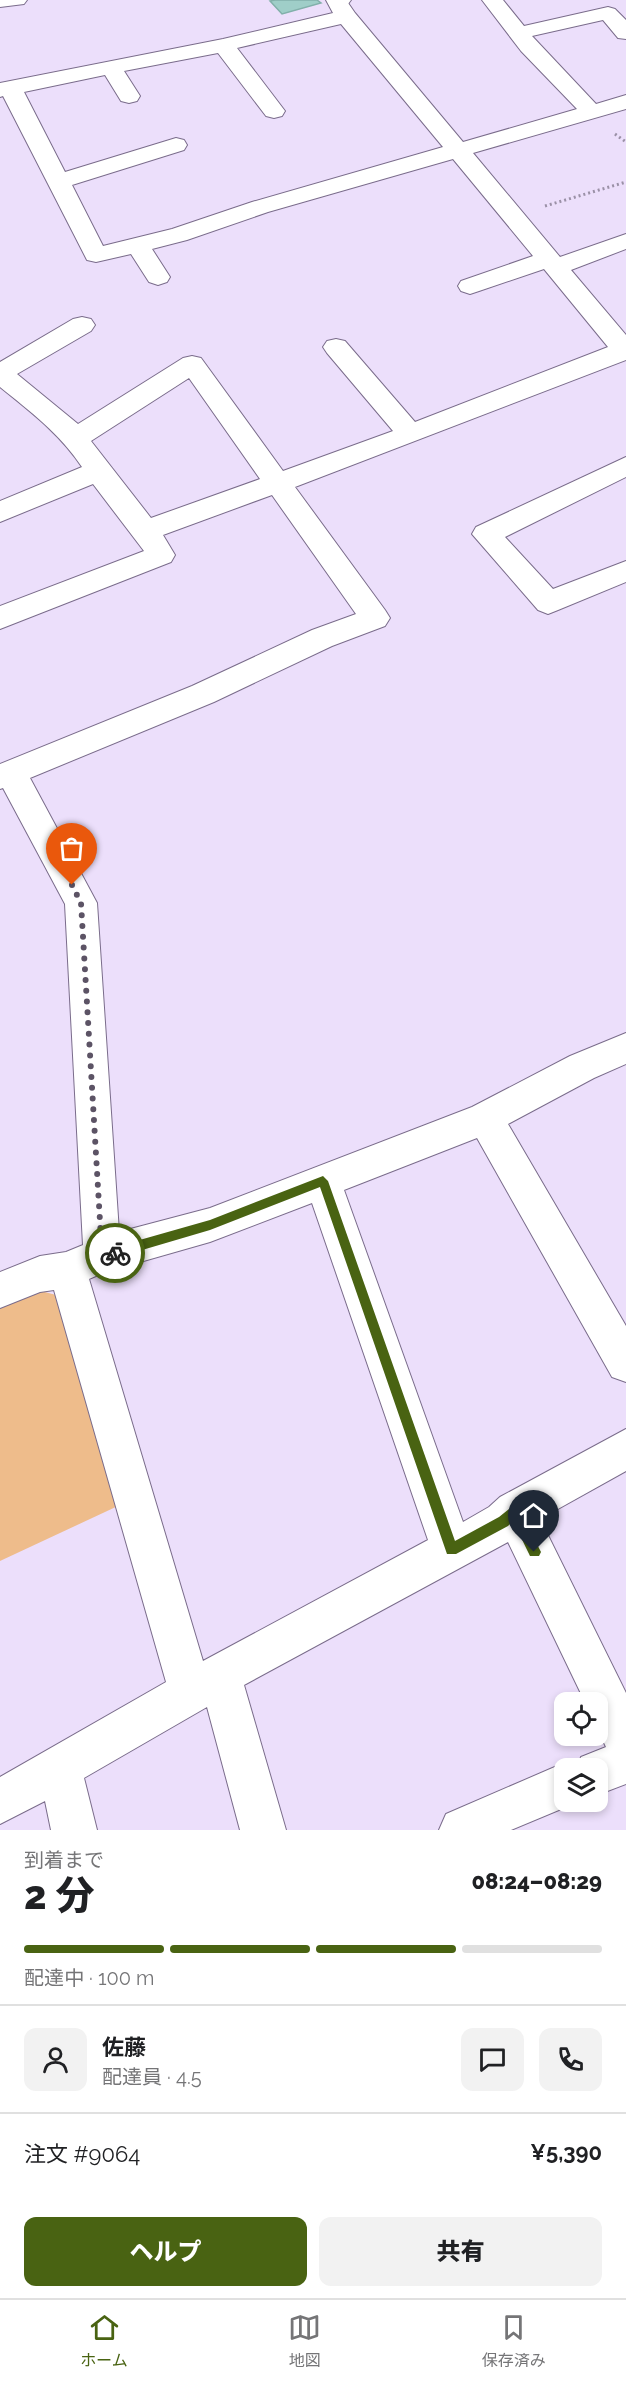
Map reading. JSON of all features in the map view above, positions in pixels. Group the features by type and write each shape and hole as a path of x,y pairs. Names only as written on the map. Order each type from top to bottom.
{"street":[{"path":"0,2 18,0"},
{"path":"492,0 529,46 592,112"},
{"path":"146,531 411,434 515,391 625,351 457,151 340,4 223,45 5,90 58,182 96,255 138,246 260,207 457,151 626,102"},
{"path":"519,33 608,13 626,33"},
{"path":"223,45 274,111"},
{"path":"112,69 129,96"},
{"path":"58,182 176,145"},
{"path":"470,286 626,241"},
{"path":"138,246 158,277"},
{"path":"0,618 161,555 146,531 98,471 76,438 58,420 0,374 82,325"},
{"path":"336,347 411,434"},
{"path":"76,438 192,364 280,482 375,618 322,638 203,694 5,775 81,903 102,1255"},
{"path":"626,466 486,534 548,603 626,571"},
{"path":"0,513 98,471"},
{"path":"0,1290 40,1274 67,1270 102,1255 210,1225 485,1118 582,1067 626,1048"},
{"path":"485,1118 626,1363"},
{"path":"323,1181 452,1550"},
{"path":"67,1270 206,1684 263,1830"},
{"path":"0,1802 206,1684 504,1522 514,1511 626,1449"},
{"path":"514,1511 624,1738 608,1759"},
{"path":"59,1767 74,1830"},
{"path":"462,1830 554,1789"}],"path":[{"path":"513,216 626,182"}],"shaded area":[{"path":"37,1290 60,1296 120,1505 0,1561 0,1307"}],"building":[{"path":"317,0 321,3 282,14 270,1"}],"way so far":[{"path":"72,885 81,903 87,975 89,1062 102,1255 115,1253"}],"route":[{"path":"115,1253 210,1225 323,1181 452,1550 504,1522 514,1511 534,1552"}]}
